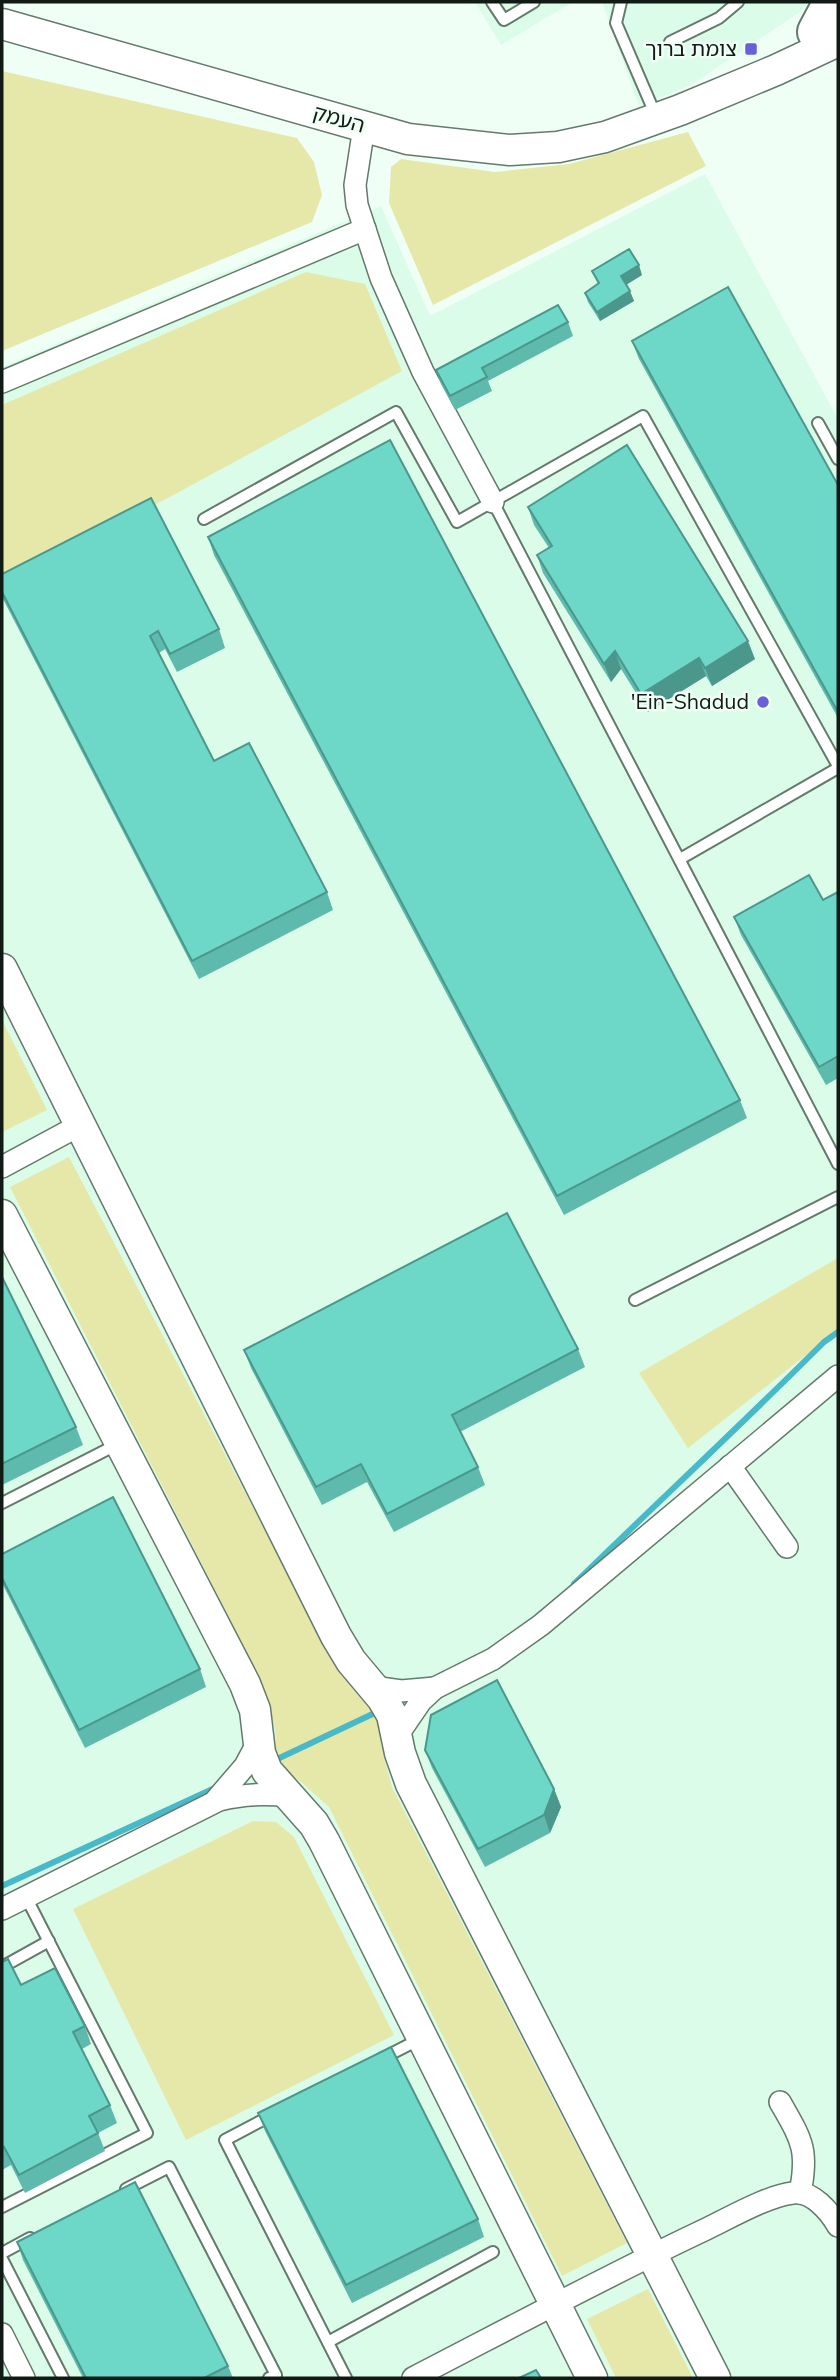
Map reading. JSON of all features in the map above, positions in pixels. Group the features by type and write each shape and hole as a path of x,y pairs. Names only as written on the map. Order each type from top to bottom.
{"street":[{"name":"העמק","path":"2,24 408,139 510,150 558,147 605,137 669,114 833,31"},
{"path":"364,127 355,185 357,205 381,278 424,372 493,502"},
{"path":"2,382 365,229"},
{"path":"2,969 336,1636 392,1715 400,1753 411,1784 715,2378"},
{"path":"2,1167 80,1125"},
{"path":"4,1225 121,1443 245,1684 255,1710 260,1753 267,1771 314,1824 324,1841 592,2378"},
{"path":"397,1736 421,1701 435,1688 492,1659 541,1625 838,1376"},
{"path":"730,1466 787,1547"},
{"path":"373,1687 401,1691 435,1688"},
{"path":"213,1803 245,1766 259,1740"},
{"path":"2,1909 213,1803 242,1794 289,1796"},
{"path":"780,2102 800,2138 804,2151 800,2193"},
{"path":"413,2378 555,2304 771,2199 800,2193 823,2206 838,2226"},
{"path":"2,2334 24,2378"}],"lane":[{"path":"492,2 504,20 534,2"},
{"path":"621,2 616,23 669,114"},
{"path":"670,42 719,18 738,2"},
{"path":"204,519 396,412 457,522 643,416 838,767 680,859"},
{"path":"818,423 838,459"},
{"path":"493,502 838,1164"},
{"path":"635,1300 838,1197"},
{"path":"2,1503 121,1443"},
{"path":"2,2207 147,2133 26,1897"},
{"path":"2,1966 49,1941"},
{"path":"373,2063 422,2038"},
{"path":"286,2108 225,2140 346,2378"},
{"path":"121,2192 169,2167 276,2375 269,2378"},
{"path":"2,2253 37,2235"},
{"path":"328,2342 492,2252"},
{"path":"2,2259 64,2378"}],"shaded area":[{"path":"475,2 573,2 501,45"},
{"path":"602,2 808,2 803,10 691,85 639,106"},
{"path":"705,174 838,419 838,2378 2,2378 2,367 381,206 430,316"}],"green space":[{"path":"2,71 297,138 314,162 322,195 312,222 2,351"},
{"path":"688,132 706,166 433,305 389,203 391,167 401,159 495,172 569,164"},
{"path":"306,272 365,284 402,371 2,584 2,405"},
{"path":"2,1020 47,1110 2,1132"},
{"path":"69,1157 334,1662 370,1701 380,1726 381,1745 392,1787 627,2243 562,2276 329,1807 286,1772 276,1749 275,1729 262,1682 10,1187"},
{"path":"838,1258 838,1330 688,1448 639,1373"},
{"path":"253,1821 276,1822 294,1837 394,2035 186,2140 73,1909"},
{"path":"648,2289 693,2378 616,2378 587,2319"}],"building":[{"path":"629,249 639,265 621,276 630,291 597,312 585,293 599,283 592,271"},
{"path":"728,287 838,485 838,712 632,341"},
{"path":"558,305 568,322 482,368 487,377 450,396 436,370"},
{"path":"390,440 740,1100 557,1196 208,537"},
{"path":"627,445 748,641 705,668 699,658 641,694 615,651 604,664 537,555 552,546 528,507"},
{"path":"151,498 219,629 170,654 158,631 150,636 214,761 249,743 327,892 192,961 2,592 2,574"},
{"path":"809,875 823,900 838,892 838,1056 819,1067 734,917"},
{"path":"507,1213 578,1349 452,1415 478,1467 387,1514 361,1464 316,1487 244,1350"},
{"path":"2,1277 76,1427 2,1464"},
{"path":"113,1497 200,1669 79,1730 2,1578 2,1554"},
{"path":"497,1680 554,1789 544,1815 478,1849 425,1750 431,1715"},
{"path":"8,1959 21,1985 55,1968 85,2026 73,2032 110,2105 89,2116 98,2133 19,2175 4,2147 2,2149 2,1962"},
{"path":"391,2047 478,2219 346,2285 258,2113"},
{"path":"135,2182 228,2366 204,2378 86,2378 17,2242"},
{"path":"536,2370 541,2378 519,2378"}],"waterway":[{"path":"574,1584 824,1342 838,1332"},
{"path":"271,1762 381,1710"},
{"path":"2,1886 217,1787"}],"place":[{"name":"צומת ברוך","path":"751,49"},
{"name":"'Ein-Shadud","path":"763,702"}]}
